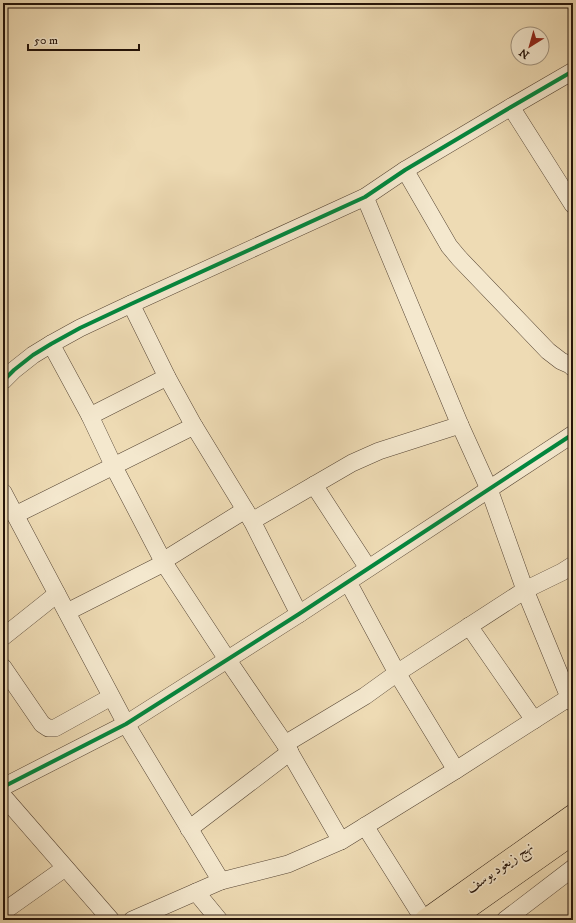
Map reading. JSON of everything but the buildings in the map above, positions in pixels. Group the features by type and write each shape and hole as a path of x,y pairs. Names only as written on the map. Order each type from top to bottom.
{"main road":[{"name":"نهج زيغود يوسف","path":"428,919 573,815"},
{"name":"نهج زيغود يوسف","path":"451,920 573,834"}],"street":[{"path":"3,381 33,355 51,344 131,304 365,197 405,170 573,71"},
{"path":"511,107 573,205"},
{"path":"405,170 449,246 454,252 555,357 573,368"},
{"path":"132,920 221,880 288,864 341,841 534,720 572,698 525,590 489,489 460,425 365,197"},
{"path":"131,304 167,377 194,426 249,516 299,614"},
{"path":"51,344 90,416 113,466 163,562 287,748 341,841"},
{"path":"90,416 167,377"},
{"path":"66,612 249,516 314,485 352,463 379,451 460,425"},
{"path":"15,515 194,426"},
{"path":"3,787 126,724 299,614 573,434"},
{"path":"314,485 368,568"},
{"path":"3,492 126,724 221,880"},
{"path":"189,829 287,748 397,673 525,590 573,565"},
{"path":"348,582 397,673 456,770"},
{"path":"3,637 57,594"},
{"path":"469,626 534,720"},
{"path":"3,667 42,724 48,728 55,728 111,697"},
{"path":"3,796 111,920"},
{"path":"365,826 428,919"},
{"path":"3,912 65,868"},
{"path":"505,920 573,868"},
{"path":"196,892 219,920"}],"cycle path":[{"path":"3,381 33,355 80,328 365,197 405,170 573,71"},
{"path":"3,787 126,724 299,614 573,434"}]}
